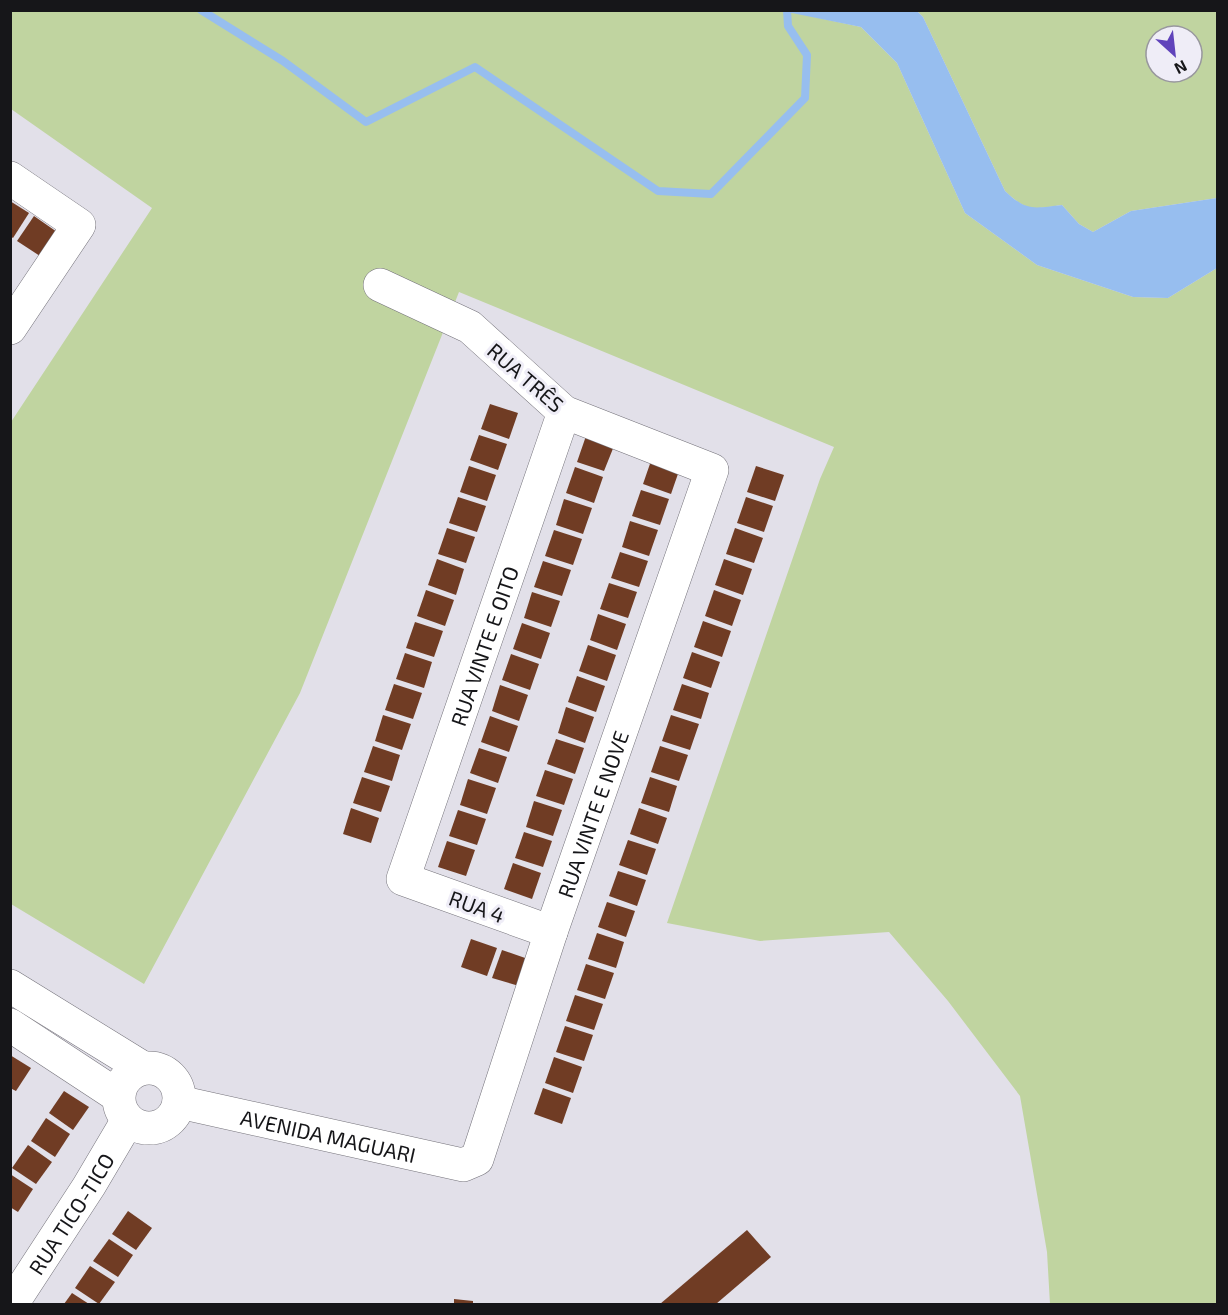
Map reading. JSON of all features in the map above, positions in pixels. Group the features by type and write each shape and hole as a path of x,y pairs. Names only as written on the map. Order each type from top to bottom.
{"street":[{"path":"10,178 79,225 10,328"},
{"name":"RUA TRÊS","path":"380,285 470,327 564,412 712,470"},
{"name":"RUA VINTE E OITO","path":"403,879 564,412"},
{"name":"RUA VINTE E NOVE","path":"477,1159 551,932 712,470"},
{"name":"RUA 4","path":"403,879 551,932"},
{"path":"10,986 143,1068"},
{"path":"10,1026 123,1108 145,1128 154,1127 170,1119 179,1102 176,1083 170,1076 152,1068 143,1068 126,1078 123,1108"},
{"name":"AVENIDA MAGUARI","path":"179,1102 463,1166 477,1159"},
{"name":"RUA TICO-TICO","path":"12,1305 89,1186 123,1108"}],"green space":[{"path":"782,10 861,27 897,63 965,213 1037,265 1133,297 1168,298 1217,268 1217,1304 1050,1304 1047,1252 1020,1096 948,1001 889,932 760,941 667,923 820,479 834,447 459,292 300,693 144,984 11,904 11,422 152,208 11,109 11,11"},
{"path":"917,11 1217,11 1217,198 1131,211 1093,232 1079,224 1062,205 1031,208 1020,203 1005,191 923,17"}],"water":[{"path":"782,11 917,11 923,17 1005,191 1013,198 1031,207 1062,205 1079,224 1093,232 1131,211 1217,198 1217,268 1168,298 1133,297 1037,265 965,213 897,63 861,27"}],"building":[{"path":"10,201 29,213 13,238 10,236"},
{"path":"34,216 57,232 40,256 17,241"},
{"path":"490,404 518,413 509,439 481,429"},
{"path":"479,435 507,444 498,470 470,460"},
{"path":"586,436 614,446 604,471 577,462"},
{"path":"652,458 680,468 671,494 643,484"},
{"path":"469,466 496,475 487,501 460,492"},
{"path":"756,466 784,475 775,501 747,492"},
{"path":"575,467 603,477 594,503 566,493"},
{"path":"641,490 669,499 660,525 632,516"},
{"path":"458,497 486,506 477,532 449,523"},
{"path":"746,497 773,506 764,532 737,523"},
{"path":"564,499 592,508 583,534 556,525"},
{"path":"630,521 658,530 649,556 622,547"},
{"path":"447,528 475,537 466,563 438,554"},
{"path":"735,528 763,538 754,563 726,554"},
{"path":"554,530 582,539 573,565 545,556"},
{"path":"620,552 648,561 639,587 611,578"},
{"path":"437,559 464,569 456,595 428,585"},
{"path":"724,559 752,569 743,595 715,585"},
{"path":"543,561 571,570 562,596 534,587"},
{"path":"609,583 637,592 628,618 600,609"},
{"path":"426,590 454,600 445,626 417,616"},
{"path":"714,590 741,600 732,626 705,616"},
{"path":"532,592 560,601 551,627 524,618"},
{"path":"598,614 626,624 617,650 590,640"},
{"path":"703,621 731,631 722,657 694,647"},
{"path":"415,622 443,631 434,657 406,648"},
{"path":"522,623 550,633 541,659 513,649"},
{"path":"588,645 616,655 607,681 579,671"},
{"path":"692,652 720,662 711,688 683,678"},
{"path":"405,653 432,662 424,688 396,679"},
{"path":"511,654 539,664 530,690 502,680"},
{"path":"577,676 605,686 596,712 568,702"},
{"path":"394,684 422,693 413,719 385,710"},
{"path":"682,684 709,693 701,719 673,710"},
{"path":"500,685 528,695 519,721 492,711"},
{"path":"566,707 594,717 585,743 558,733"},
{"path":"383,715 411,724 402,750 375,741"},
{"path":"671,715 699,724 690,750 662,741"},
{"path":"490,716 518,726 509,752 481,742"},
{"path":"556,739 584,748 575,774 547,764"},
{"path":"373,746 400,755 392,781 364,772"},
{"path":"660,746 688,755 679,781 651,772"},
{"path":"479,748 507,757 498,783 470,773"},
{"path":"545,770 573,779 564,805 536,796"},
{"path":"362,777 390,786 381,812 353,803"},
{"path":"650,777 677,786 669,812 641,803"},
{"path":"468,779 496,788 487,814 460,805"},
{"path":"534,801 562,810 553,836 526,827"},
{"path":"351,808 379,818 371,843 343,834"},
{"path":"639,808 667,818 658,844 630,834"},
{"path":"458,810 486,819 477,845 449,836"},
{"path":"524,832 552,841 543,867 515,858"},
{"path":"628,840 656,849 647,875 619,865"},
{"path":"447,841 475,850 466,876 438,867"},
{"path":"513,863 541,873 532,899 504,889"},
{"path":"618,871 646,880 637,906 609,896"},
{"path":"607,902 635,911 626,937 598,927"},
{"path":"597,933 624,942 616,968 588,959"},
{"path":"471,939 497,948 487,976 461,967"},
{"path":"502,950 528,959 519,986 492,978"},
{"path":"586,964 614,973 605,999 577,990"},
{"path":"575,995 603,1004 594,1030 566,1021"},
{"path":"565,1026 593,1035 584,1061 556,1052"},
{"path":"10,1055 31,1068 16,1091 10,1088"},
{"path":"554,1057 582,1067 573,1093 545,1083"},
{"path":"543,1088 571,1098 562,1124 534,1114"},
{"path":"64,1091 89,1107 73,1130 49,1113"},
{"path":"46,1118 70,1134 55,1157 31,1141"},
{"path":"28,1145 52,1162 36,1184 12,1168"},
{"path":"10,1174 33,1189 18,1212 10,1207"},
{"path":"128,1211 152,1228 136,1250 112,1234"},
{"path":"747,1230 771,1257 716,1304 660,1304"},
{"path":"109,1239 133,1255 118,1277 93,1261"},
{"path":"90,1266 115,1282 99,1304 75,1288"},
{"path":"72,1293 89,1304 64,1304"},
{"path":"454,1299 473,1301 473,1304 454,1304"}],"waterway":[{"path":"201,10 283,61 366,122 475,67 658,191 711,194 805,98 807,55 788,26 787,10"}]}
